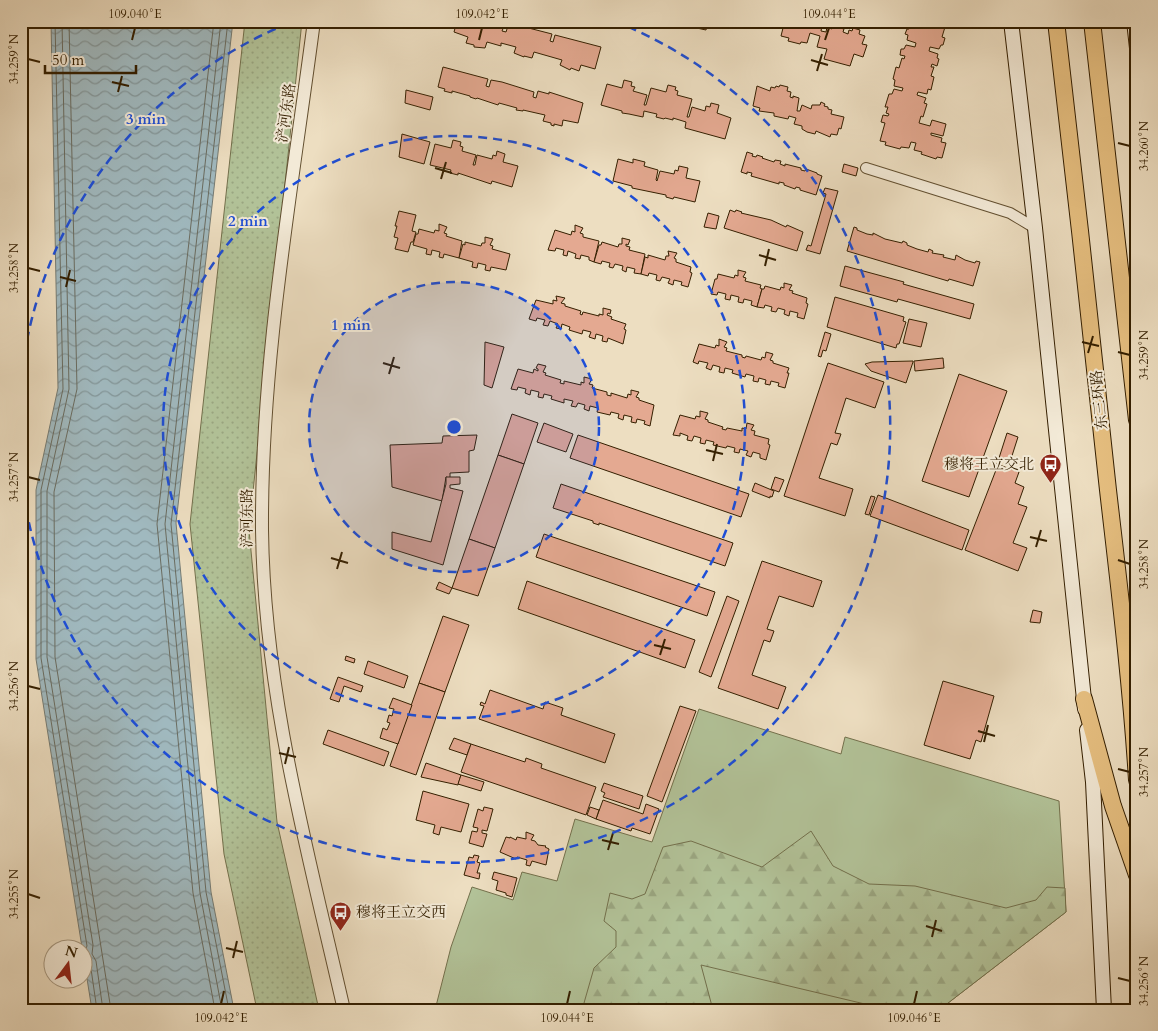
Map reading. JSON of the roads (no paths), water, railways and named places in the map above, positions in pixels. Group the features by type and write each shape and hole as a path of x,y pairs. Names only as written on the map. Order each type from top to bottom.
{"highway":[{"name":"东三环路","path":"1056,21 1081,233 1133,722 1137,780"},
{"path":"1092,21 1137,420"},
{"path":"1084,699 1113,806 1137,875"}],"main road":[{"path":"1011,21 1035,228 1093,782 1104,1010"},
{"path":"1134,21 1137,48"}],"street":[{"name":"浐河东路","path":"314,21 271,352 264,443 262,532 265,594 279,716 289,773 344,1010"},
{"path":"866,168 1010,213 1035,228"}],"water":[{"path":"51,21 233,21 176,523 211,892 234,1010 92,1010 88,988 92,988 92,938 81,938 36,659 36,490 58,388"}],"place":[{"name":"穆将王立交北","path":"1050,483"},
{"name":"穆将王立交西","path":"340,931"}]}
